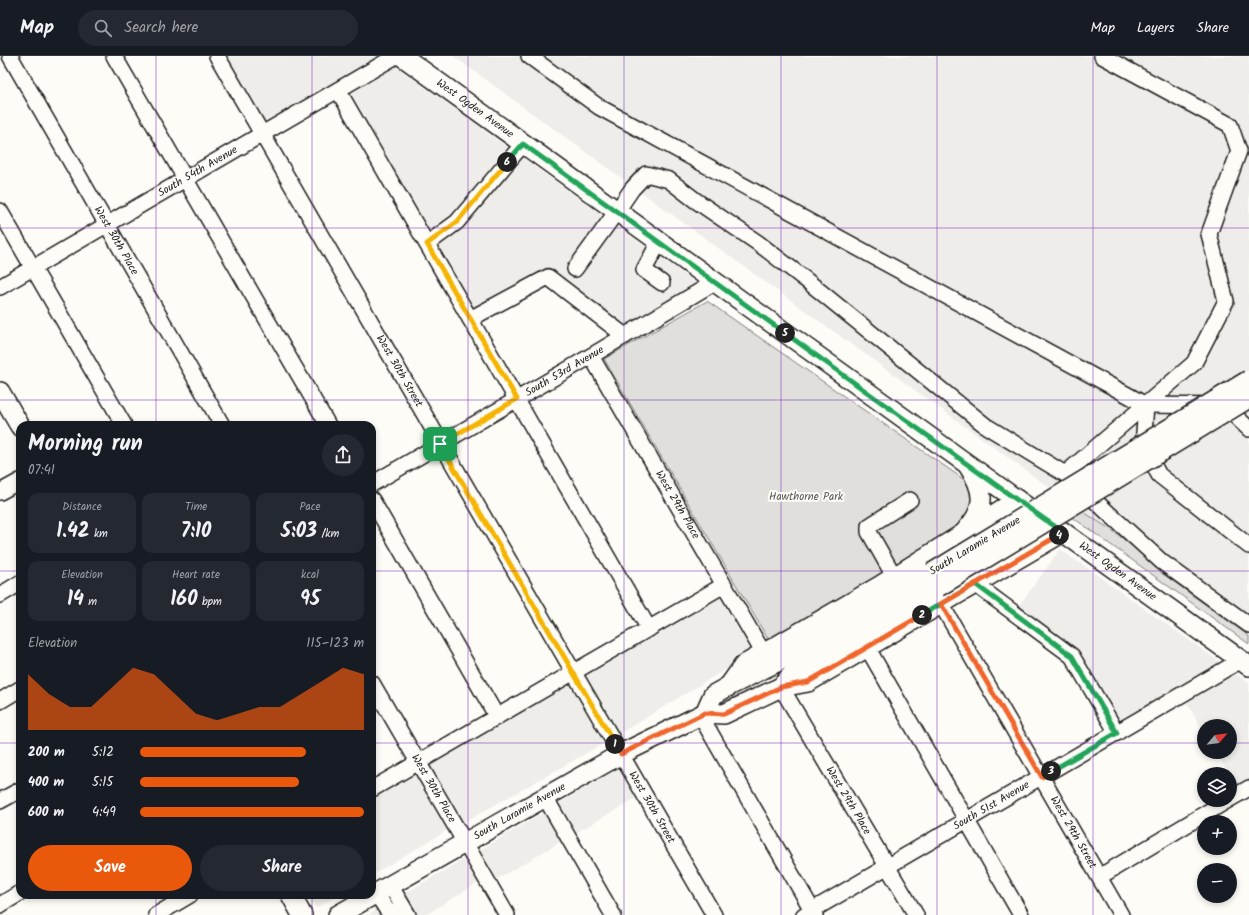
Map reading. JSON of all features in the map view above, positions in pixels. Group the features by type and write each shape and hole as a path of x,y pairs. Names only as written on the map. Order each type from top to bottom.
{"main road":[{"name":"West Ogden Avenue","path":"402,56 1245,663"},
{"name":"South Laramie Avenue","path":"702,714 714,695 729,686 784,658 937,588 1249,380"},
{"path":"0,392 17,421"},
{"name":"South Laramie Avenue","path":"376,894 621,754 702,714 724,714 781,687 797,669 937,588 1249,398"},
{"path":"962,534 974,522 979,513 981,502 980,488 967,464"},
{"path":"729,686 744,665 894,576 1017,500"},
{"path":"781,687 808,682 867,648 937,588 975,584 1063,532"},
{"path":"293,899 302,915"},
{"name":"South Laramie Avenue","path":"349,912 368,899"}],"street":[{"name":"West 30th Place","path":"10,56 220,421"},
{"path":"114,56 326,421"},
{"name":"West 30th Street","path":"216,56 714,915"},
{"name":"South 54th Avenue","path":"0,287 396,56"},
{"path":"529,56 599,107 1146,405 1225,406 1249,429"},
{"path":"1065,474 1194,363 1226,301 1209,234 1238,151 1230,125 1102,56"},
{"path":"338,90 649,629"},
{"path":"427,244 457,222 523,144"},
{"path":"574,269 632,189 646,174 670,180 695,200 776,257 986,426 1065,474 1162,562 1249,625"},
{"path":"0,212 122,421"},
{"path":"660,242 644,270 662,283"},
{"path":"470,319 548,277 624,336"},
{"name":"South 53rd Avenue","path":"376,482 715,282"},
{"name":"West 29th Place","path":"591,356 764,654"},
{"path":"1146,405 1143,446 1160,475 1249,546"},
{"path":"0,492 16,483"},
{"path":"894,576 869,532 869,526 910,500"},
{"path":"376,507 497,716"},
{"path":"975,584 1072,656 1117,733"},
{"path":"0,595 16,586"},
{"path":"376,787 724,586"},
{"name":"West 29th Street","path":"937,588 1121,915"},
{"path":"867,648 1021,915"},
{"name":"South 51st Avenue","path":"811,913 966,820 1117,733 1245,663"},
{"name":"West 29th Place","path":"781,687 916,915"},
{"name":"West 30th Place","path":"376,690 466,842 507,915"},
{"path":"0,700 16,691"},
{"path":"702,714 811,913"},
{"path":"1237,795 1249,788"},
{"path":"0,801 16,792"},
{"path":"545,797 612,915"},
{"path":"1099,877 1217,807"},
{"path":"383,889 388,914"},
{"path":"383,889 408,915"},
{"path":"0,904 16,895"},
{"path":"156,915 183,899"}],"shaded area":[{"path":"225,56 380,56 264,124"},
{"path":"453,56 1249,56 1249,636 1159,571 1142,554 1116,533 1082,511"},
{"path":"394,65 697,284 618,331 548,277 470,319 342,96"},
{"path":"1060,549 1220,662 1113,727 1072,656 1014,613"},
{"path":"719,588 756,651 617,735 579,669"},
{"path":"1234,672 1249,683 1249,788 1240,793 1237,788 1237,767 1225,767 1220,759 1237,759 1237,719 1197,720 1187,703"},
{"path":"568,676 604,743 463,823 425,758"},
{"path":"414,764 451,828 376,873 376,787"},
{"path":"619,768 636,798 497,879 480,850"},
{"path":"467,857 481,881 425,915 368,915"},
{"path":"310,899 331,899 316,908"}],"green space":[{"name":"Hawthorne Park","path":"707,301 966,481 973,498 974,516 948,538 768,639 604,359"},
{"path":"1082,511 1116,533 1142,554 1159,571 1249,636 1249,644 1072,517"}],"route":[{"path":"440,444 517,399 427,244 457,222 523,144 1063,532 1027,553 975,584 941,604 1042,777 1117,733 1072,656 975,584 808,682 781,687 724,714 705,713 621,754 440,444"}]}
